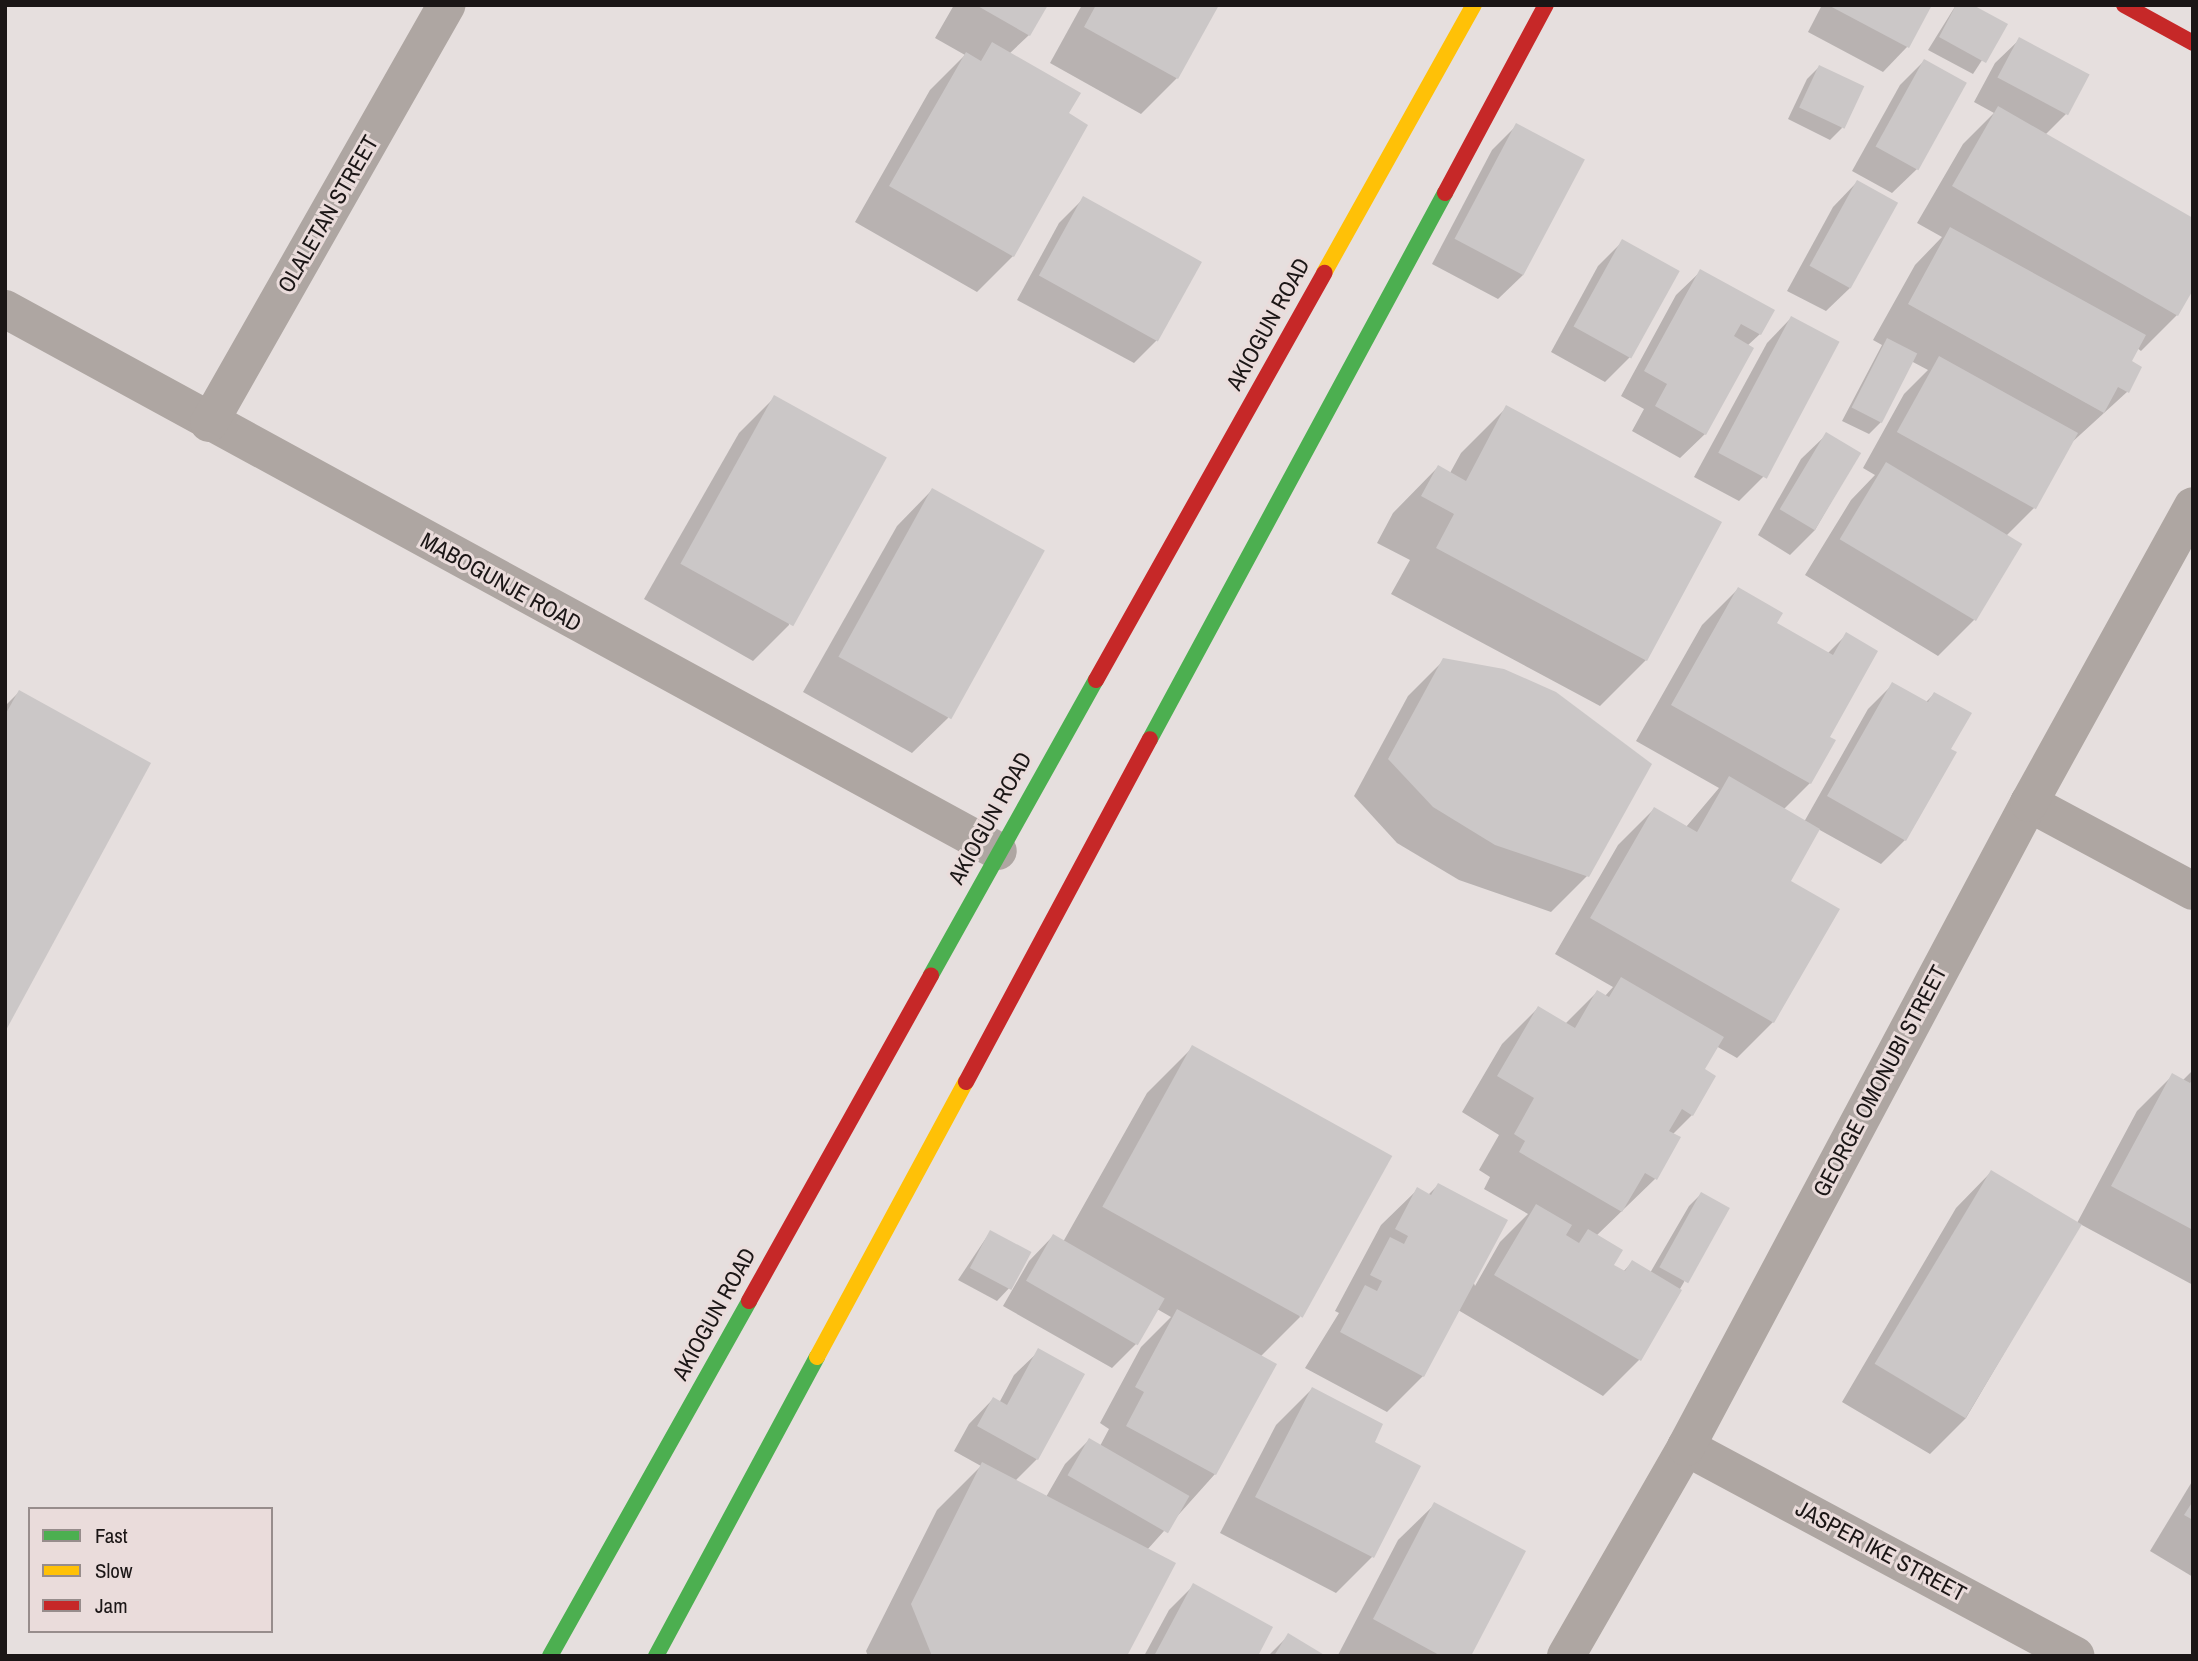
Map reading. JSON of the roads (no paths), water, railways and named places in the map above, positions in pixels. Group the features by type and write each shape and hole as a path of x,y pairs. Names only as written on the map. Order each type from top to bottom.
{"street":[{"name":"OLALETAN STREET","path":"209,423 446,5"},
{"name":"AKIOGUN ROAD","path":"550,1656 998,850 1474,5"},
{"path":"656,1656 1546,5"},
{"path":"2124,5 2193,43"},
{"name":"MABOGUNJE ROAD","path":"5,309 209,423 998,850"},
{"name":"GEORGE OMONUBI STREET","path":"1566,1656 1686,1447 2029,803 2193,506"},
{"path":"2029,803 2193,891"},
{"name":"JASPER IKE STREET","path":"1686,1447 2076,1656"}]}
